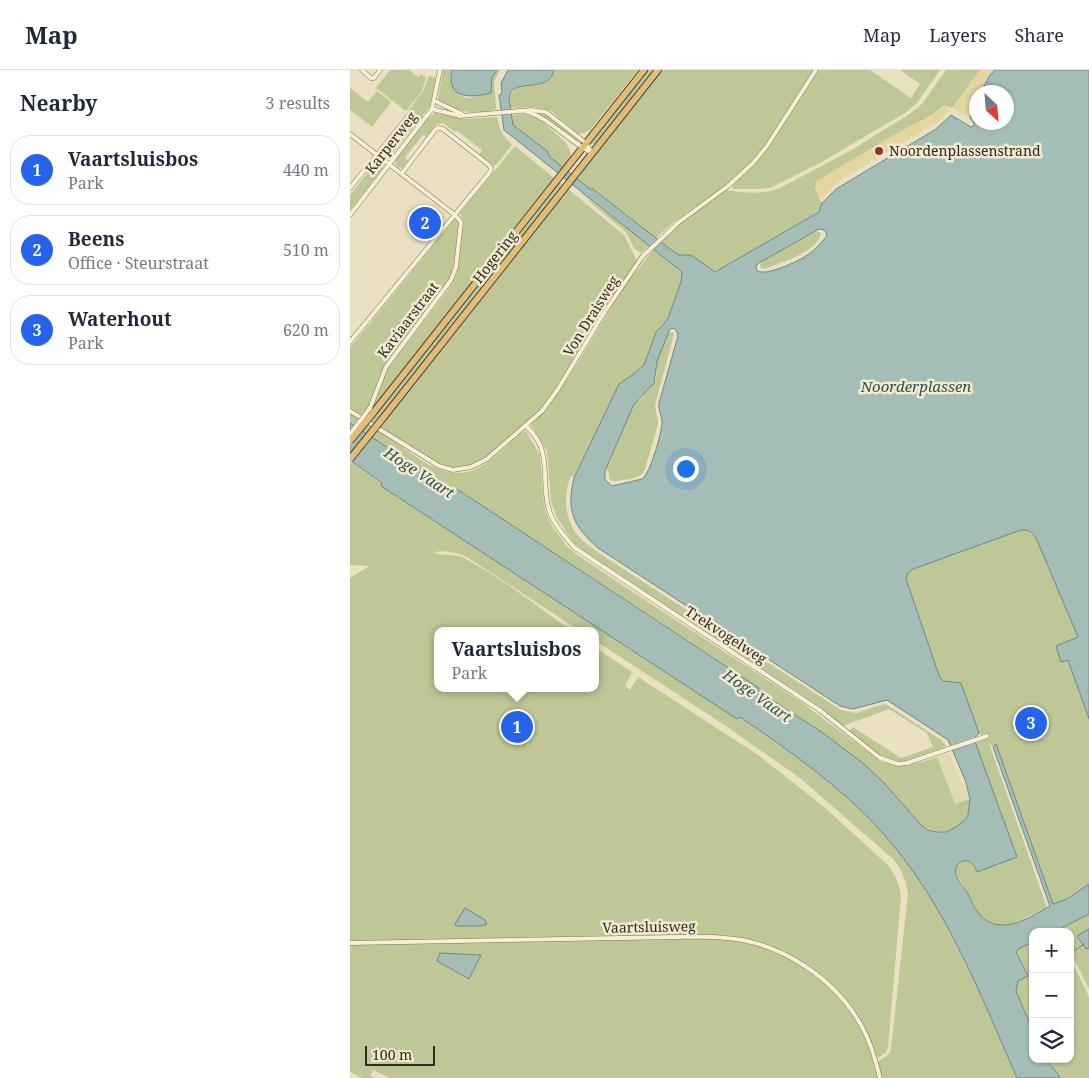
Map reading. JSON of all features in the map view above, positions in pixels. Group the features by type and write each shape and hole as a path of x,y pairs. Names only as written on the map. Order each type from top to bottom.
{"highway":[{"name":"Hogering","path":"350,441 372,410 644,70"},
{"name":"Hogering","path":"350,459 658,70"}],"street":[{"path":"362,70 371,78 374,78 380,70"},
{"path":"435,100 440,70"},
{"name":"Von Draisweg","path":"350,411 415,453 439,466 453,470 471,467 487,459 542,410 558,389 637,264 650,249 679,222 728,186 753,163 767,146 816,70"},
{"name":"Karperweg","path":"350,215 432,109 435,100 459,113 474,116"},
{"name":"Karperweg","path":"432,109 452,115 474,116 522,110 546,112 592,153"},
{"name":"Karperweg","path":"522,110 540,117 584,146"},
{"path":"350,188 410,114"},
{"path":"350,342 490,172 490,168 489,165 443,129 438,128 434,130 402,173"},
{"path":"350,134 455,214"},
{"name":"Kaviaarstraat","path":"350,434 372,410 386,367 444,292 451,280 456,267 461,226 461,222 455,214"},
{"name":"Trekvogelweg","path":"526,426 538,441 543,454 546,495 556,525 580,552 822,711 880,758 898,764 907,763 987,736"},
{"name":"Vaartsluisweg","path":"350,943 676,937 727,938 752,942 771,948 806,967 831,987 849,1007 862,1028 880,1078"}],"shaded area":[{"path":"949,753 961,783 966,782 970,799 955,804 937,757"}],"green space":[{"path":"390,70 409,70 418,77 421,74 426,78 422,91 406,111 376,88"},
{"path":"443,70 452,70 454,87 462,96 472,98 481,92 497,70 500,70 494,82 496,109 482,112 466,112 451,107 438,99"},
{"path":"554,70 638,70 590,130 578,134 551,111 535,107 511,108 511,97 514,90 520,87 544,83 550,79"},
{"path":"647,70 654,70 595,144 590,143 592,139"},
{"path":"663,70 814,70 777,129 752,162 741,173 679,218 656,238 594,189 590,189 576,178"},
{"path":"818,70 870,70 911,98 920,84 900,70 940,70 917,103 905,113 818,164 770,188 733,189 732,185 768,147"},
{"path":"946,70 980,70 952,108 944,105 932,115 894,135 817,181 815,189 822,203 819,212 715,272 691,255 679,255 660,242 676,226 726,190 753,193 767,192 780,188 850,151 911,113 922,104"},
{"path":"429,76 436,79 430,106 389,158 387,158 381,152 406,122 411,114 408,111 423,91"},
{"path":"350,88 368,102 377,91 391,102 372,127 350,110"},
{"path":"539,112 546,114 579,141 577,143"},
{"path":"435,113 466,119 497,117 502,132 512,145 494,166 479,154 482,150 456,130 455,132 443,123 437,124 426,137 423,135 405,157 408,161 402,168 397,167 395,160 428,118"},
{"path":"524,114 540,119 566,143 571,157 563,167 549,157 547,151 513,125 512,115"},
{"path":"515,146 554,178 371,411 385,372 448,290 456,276 464,222 460,213"},
{"path":"377,161 383,168 350,210 350,195"},
{"path":"559,182 562,184 521,239 374,425 369,422"},
{"path":"568,189 624,235 637,261 550,398 525,426 478,464 456,469 444,467 379,428"},
{"path":"582,194 650,245 641,253 634,248 625,231"},
{"path":"454,220 460,223 451,277 386,363 369,408 362,417 350,409 350,348"},
{"path":"816,231 821,233 818,240 806,251 764,269 760,267 761,262"},
{"path":"653,249 682,272 681,282 668,318 656,332 644,365 635,374 619,384 575,478 571,476 566,492 566,508 575,532 590,547 841,710 856,713 884,704 941,740 947,747 946,749 906,762 890,760 883,756 850,731 853,727 901,758 933,747 927,733 889,709 843,726 822,710 591,557 574,543 557,518 551,501 547,451 531,425 556,395 623,289"},
{"path":"673,332 655,405 657,428 644,472 634,478 612,481 609,478 609,472 606,470 634,404 642,399 647,388 653,385 656,379 657,361 668,333"},
{"path":"350,412 431,466 453,473 464,472 482,466 521,433 526,431 540,455 545,510 552,526 566,545 576,554 801,702 881,762 896,765 909,764 937,757 955,804 970,799 966,817 961,824 947,831 930,829 921,825 864,764 823,733 758,691 759,688 739,674 457,489 455,491 350,423"},
{"path":"352,462 382,484 381,486 596,627 574,627 467,557 443,551 434,552 464,558 505,583 566,627 434,627 434,692 599,692 599,650 632,672 625,686 630,690 638,677 758,755 824,807 889,866 896,878 901,897 888,1047 886,1052 878,1058 867,1041 879,1078 389,1078 373,1070 370,1075 375,1078 362,1078 350,1072 350,578 369,566 350,565 350,465"},
{"path":"1032,524 1080,638 1089,712 1089,886 1068,900 1053,906 994,747 989,743 1047,908 1008,926 998,926 979,914 955,871 957,865 963,860 971,862 975,866 1017,857 975,742 984,738 978,733 941,683 900,571"},
{"path":"599,629 737,719 740,717 796,756 849,799 881,831 904,858 942,917 974,980 1017,1078 882,1078 878,1062 887,1056 891,1049 908,894 903,875 893,859 800,778 726,726 599,643"},
{"path":"1089,914 1089,929 1078,936 1086,949 1089,948 1089,989 1074,959 1074,928 1062,928"},
{"path":"1029,944 1029,1022 1016,991 1018,981 1021,979 1016,952"},
{"path":"1074,965 1089,997 1089,1078 1060,1078 1049,1064 1074,1063"}],"sand":[{"name":"Noordenplassenstrand","path":"980,70 995,70 985,85 969,85"},
{"name":"Noordenplassenstrand","path":"969,85 969,117 953,108"},
{"name":"Noordenplassenstrand","path":"944,105 950,110 938,122 837,182 821,198 815,189 817,181 894,135 932,115"}],"water":[{"path":"452,70 497,70 492,77 491,93 468,96 456,92 451,80"},
{"name":"Noorderplassen","path":"508,70 554,70 547,81 522,86 511,91 509,98 513,125 547,151 550,157 590,189 593,189 670,249 679,255 691,255 715,272 819,212 822,203 836,189 936,129 951,115 969,126 969,130 1014,130 1014,85 985,85 995,70 1089,70 1089,719 1068,660 1061,662 1056,646 1078,637 1036,538 1031,533 1021,530 913,569 907,574 906,579 940,678 944,681 961,683 979,733 974,739 1017,857 977,872 969,861 960,862 957,865 956,876 976,910 988,921 997,925 1006,925 1024,920 1050,906 993,747 996,744 1053,904 1067,899 1089,884 1089,914 1062,928 1029,928 1029,944 1016,952 1028,976 1018,981 1016,991 1029,1022 1029,1063 1048,1063 1060,1078 1017,1078 959,949 924,887 904,858 881,831 832,784 740,717 737,719 381,486 382,483 350,460 350,423 454,491 457,489 759,688 758,691 823,733 864,764 884,783 921,825 928,830 946,832 964,821 968,815 970,799 966,782 948,740 887,700 853,709 840,706 598,548 577,525 571,508 574,478 619,384 644,365 656,332 668,318 681,282 682,272 504,130 499,95 502,93 501,83","holes":["819,229 825,230 827,236 806,256 789,265 767,272 757,271 756,266 759,263","674,328 678,336 659,403 662,419 658,444 652,462 642,479 612,486 605,480 605,471 634,404 654,384 657,361 670,329"]},
{"path":"465,908 485,920 487,924 481,926 456,926 455,924"},
{"path":"1089,929 1089,948 1086,949 1077,936"},
{"path":"440,953 481,955 469,979 437,961"}],"waterway":[{"path":"1074,951 1084,944"}],"place":[{"name":"Noordenplassenstrand","path":"879,151"},
{"name":"Beens","path":"425,223"},
{"name":"Waterhout","path":"1031,723"},
{"name":"Vaartsluisbos","path":"517,727"}],"water label":[{"name":"Hoge Vaart","path":"419,473"},
{"name":"Hoge Vaart","path":"757,696"}]}
